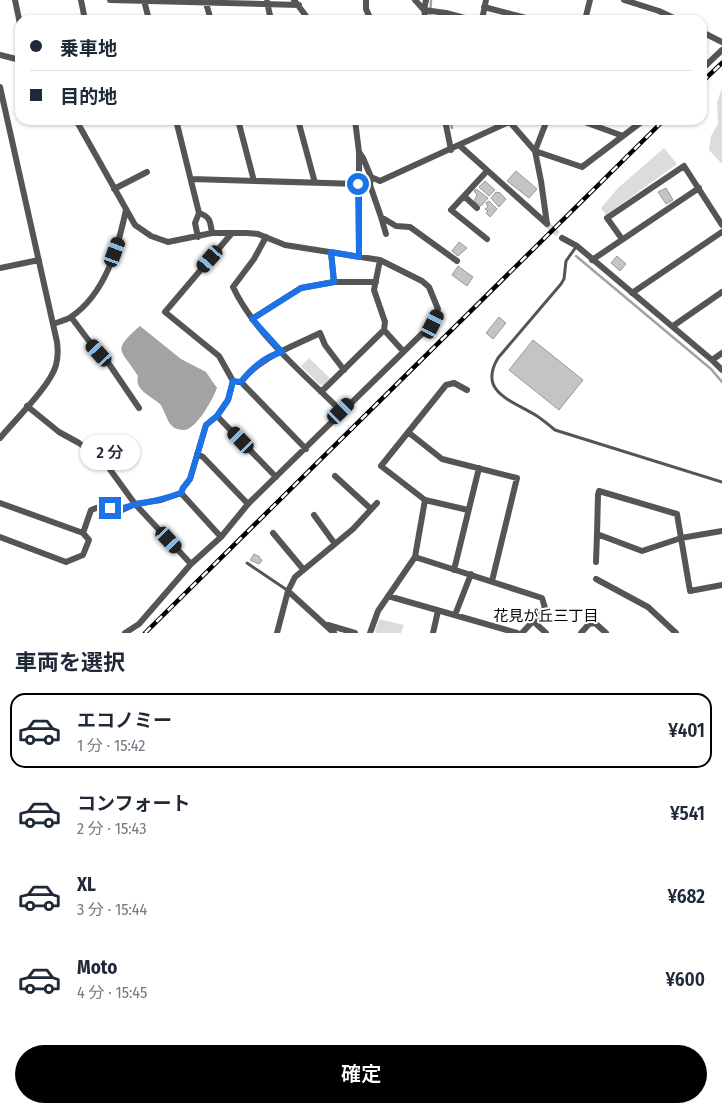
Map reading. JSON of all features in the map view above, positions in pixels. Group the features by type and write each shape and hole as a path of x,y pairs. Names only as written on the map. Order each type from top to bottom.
{"street":[{"path":"15,0 18,15"},
{"path":"81,0 84,15"},
{"path":"110,0 296,2 305,15"},
{"path":"366,0 366,9 369,15"},
{"path":"415,0 424,10 453,15"},
{"path":"425,15 426,0"},
{"path":"586,15 590,0"},
{"path":"624,0 667,15"},
{"path":"144,1 148,15"},
{"path":"206,1 210,15"},
{"path":"267,2 271,15"},
{"path":"485,4 519,15"},
{"path":"707,34 722,42"},
{"path":"707,64 722,50"},
{"path":"0,55 15,59"},
{"path":"0,86 2,105 58,342 56,365 51,378 0,438"},
{"path":"79,125 126,210 135,225 142,232 162,241 180,241 212,234 247,232 285,245 380,260 422,280 429,287 438,309 433,324 341,411 306,449 248,504 221,537 191,564 139,624 125,633"},
{"path":"177,125 199,213 195,223 198,236"},
{"path":"239,125 254,181"},
{"path":"299,125 314,182"},
{"path":"356,125 359,152 359,257"},
{"path":"446,125 451,150"},
{"path":"370,177 380,181 451,150 501,125"},
{"path":"459,146 547,224 542,181 534,152 512,125"},
{"path":"534,152 545,125"},
{"path":"593,125 623,136"},
{"path":"534,152 582,167 637,125"},
{"path":"359,152 364,158 370,177 370,185 386,234"},
{"path":"622,239 607,218 684,166 722,225"},
{"path":"487,171 451,210 487,239"},
{"path":"114,189 147,172"},
{"path":"191,179 358,184"},
{"path":"592,260 699,188"},
{"path":"464,196 477,208"},
{"path":"53,324 71,317 89,299 110,265 119,240 126,210"},
{"path":"199,213 207,215 212,234"},
{"path":"381,218 396,226 410,226 457,261"},
{"path":"632,293 722,232"},
{"path":"83,533 91,510 99,507 122,510 135,504 161,500 181,493 190,479 206,425 217,416 228,400 233,381 219,356 165,312 232,233"},
{"path":"266,237 254,259 233,287 240,303 252,319 341,411"},
{"path":"562,238 576,246 673,326 722,370"},
{"path":"331,252 334,282"},
{"path":"0,268 38,260"},
{"path":"321,392 384,330 385,322 374,290 380,260"},
{"path":"252,319 301,288 334,282 376,282"},
{"path":"673,326 722,292"},
{"path":"71,317 88,341 109,364 139,408"},
{"path":"384,330 403,351"},
{"path":"241,382 249,371 274,354 282,352 320,333 325,345 344,370"},
{"path":"712,360 722,353"},
{"path":"233,381 241,382 306,449"},
{"path":"467,390 454,383 446,385 381,466 426,500 468,510"},
{"path":"27,406 59,432 79,443 106,464 135,504 191,564"},
{"path":"217,416 276,477"},
{"path":"408,432 442,459 517,478 492,580"},
{"path":"106,464 116,450"},
{"path":"197,454 203,457 248,504"},
{"path":"454,570 478,468"},
{"path":"335,476 371,509"},
{"path":"596,562 598,495 600,491 677,514 690,590 722,585"},
{"path":"181,493 221,537"},
{"path":"370,633 378,612 415,557 426,500"},
{"path":"0,503 83,533 89,540 84,555 66,562 0,538"},
{"path":"277,633 288,591 295,577 353,529 377,503"},
{"path":"314,515 335,544"},
{"path":"597,534 642,551 681,538 722,531"},
{"path":"273,533 303,570"},
{"path":"415,557 492,580 542,598 545,608 522,633"},
{"path":"455,615 471,574"},
{"path":"596,579 648,608 676,633"},
{"path":"288,591 334,633"},
{"path":"388,596 517,633"},
{"path":"433,633 438,610"},
{"path":"533,621 546,633"},
{"path":"581,633 589,624 595,623 606,633"},
{"path":"327,625 355,633"}],"lane":[{"path":"576,246 566,261 564,279 561,284 492,367 491,374 498,393 538,416 555,430 722,482"},
{"path":"246,562 288,591"}],"shaded area":[{"path":"722,88 722,164 709,150 711,136 718,124 717,102"},
{"path":"664,148 677,164 606,215 601,208 618,188"},
{"path":"140,326 181,359 206,372 217,388 204,412 190,428 185,430 171,425 160,404 138,385 138,376 124,355 122,346"},
{"path":"309,358 330,378 324,385 319,384 301,366"},
{"path":"379,619 404,625 401,633 376,633"}],"building":[{"path":"516,171 537,189 529,198 507,181"},
{"path":"485,181 495,190 489,196 479,187"},
{"path":"666,188 673,200 666,204 658,192"},
{"path":"476,189 488,198 481,206 474,201 477,195 474,191"},
{"path":"496,192 499,192 506,199 499,207 491,198"},
{"path":"489,201 497,209 490,217 485,209 488,207 486,203"},
{"path":"459,242 467,248 458,256 452,251"},
{"path":"617,256 626,264 620,271 611,263"},
{"path":"458,266 473,277 467,286 452,275"},
{"path":"499,317 506,323 493,339 486,333"},
{"path":"533,340 583,380 559,410 509,370"},
{"path":"254,554 262,560 259,564 250,560"}],"waterway":[{"path":"430,15 431,0"},
{"path":"576,256 711,369 722,382"}],"tunnel":[{"path":"547,224 562,238"}],"railway":[{"path":"707,77 722,63"},
{"path":"145,633 659,125"}],"district":[{"name":"花見が丘三丁目","path":"546,616"}],"route":[{"path":"110,508 122,510 135,504 161,500 181,493 190,479 206,425 217,416 228,400 233,381 241,382 249,371 274,354 282,352 275,347 252,319 301,288 334,282 331,252 359,257 358,184"}]}
